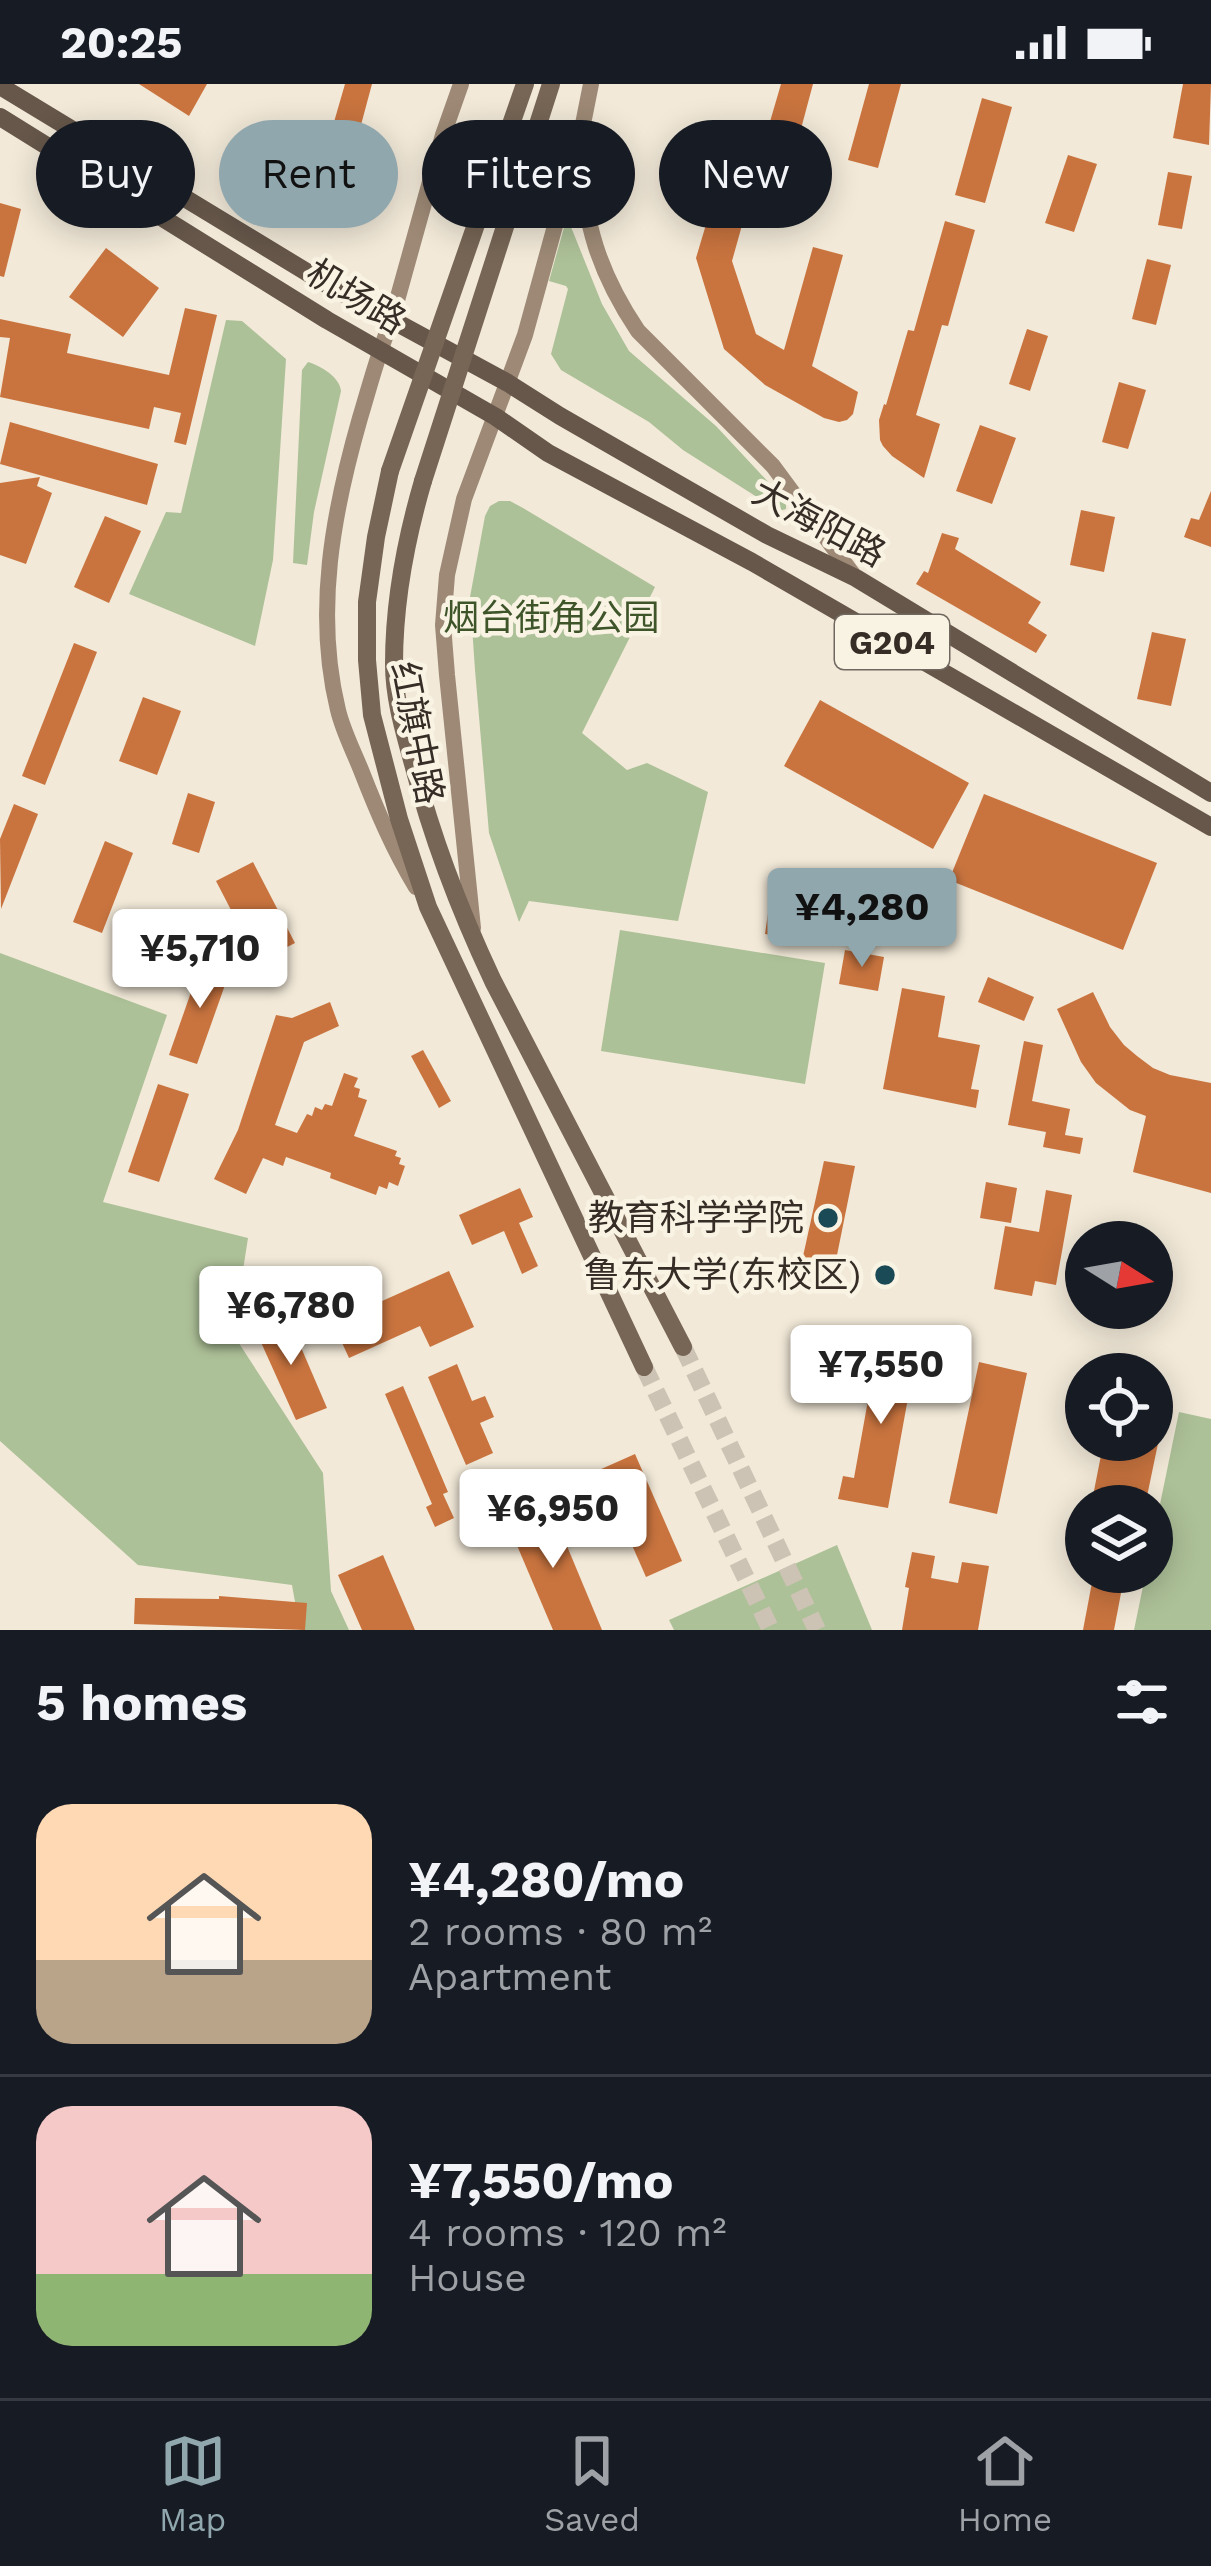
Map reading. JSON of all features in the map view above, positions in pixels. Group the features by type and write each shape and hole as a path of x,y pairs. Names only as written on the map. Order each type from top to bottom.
{"highway":[{"name":"机场路","path":"0,86 392,322"},
{"name":"机场路","path":"0,117 307,308 496,417"},
{"name":"大海阳路","path":"392,322 508,383 767,535 856,578 1211,793"},
{"name":"大海阳路","path":"496,417 568,465 770,572 1211,827"}],"main road":[{"path":"428,907 393,848 338,711 331,672 328,569 335,511 356,431 460,84"},
{"name":"红旗中路","path":"525,84 382,501 367,602 372,715 428,907 644,1367"},
{"name":"红旗中路","path":"551,84 415,509 394,664 398,709 425,812 474,940 683,1347"},
{"path":"584,120 591,84"},
{"path":"474,940 443,626 447,574 464,499 508,383 554,228"},
{"path":"590,228 606,280 638,331 772,466 856,578"}],"green space":[{"path":"564,228 571,228 602,304 629,351 716,426 786,501 786,509 779,511 683,450 649,422 561,370 551,354 568,289 549,281"},
{"path":"226,320 242,321 286,359 273,560 255,646 129,594 166,512 181,513"},
{"path":"308,362 334,377 341,391 307,565 293,563 302,370"},
{"name":"烟台街角公园","path":"499,501 523,508 655,587 582,733 627,770 647,763 708,792 678,921 529,901 519,922 489,833 470,597 485,516"},
{"path":"620,930 825,963 805,1084 601,1051"},
{"path":"0,953 167,1015 103,1202 248,1238 233,1334 323,1473 331,1591 349,1630 300,1630 292,1585 138,1565 0,1441"},
{"path":"1179,1412 1211,1419 1211,1630 1134,1630 1142,1593 1173,1593 1173,1485 1164,1485 1169,1461 1173,1461"},
{"path":"837,1545 872,1630 674,1630 669,1620"}],"building":[{"path":"139,84 207,84 189,116"},
{"path":"345,84 372,84 362,120 335,120"},
{"path":"781,84 813,84 803,120 770,120"},
{"path":"869,84 901,84 878,168 848,160"},
{"path":"1183,84 1211,84 1209,145 1173,138"},
{"path":"982,98 1012,107 985,203 955,195"},
{"path":"1068,155 1097,164 1074,232 1045,223"},
{"path":"1168,172 1192,176 1182,229 1158,225"},
{"path":"0,203 21,209 4,277 0,276"},
{"path":"945,221 975,230 916,415 940,424 924,478 883,446 879,420 908,330 914,331"},
{"path":"705,228 741,228 732,261 756,334 784,350 813,247 843,255 812,366 858,392 847,420 824,418 765,385 724,349 696,258"},
{"path":"106,248 159,288 123,337 69,297"},
{"path":"1147,259 1171,265 1156,325 1132,319"},
{"path":"185,308 217,315 186,445 174,442 181,413 154,407 149,429 0,397 10,338 0,337 0,319 71,334 67,353 169,375"},
{"path":"1027,329 1048,336 1030,391 1009,384"},
{"path":"1119,382 1146,390 1128,449 1102,442"},
{"path":"10,422 158,464 147,505 0,464"},
{"path":"980,425 1016,438 992,504 956,491"},
{"path":"40,477 37,486 52,493 26,564 0,555 0,483"},
{"path":"1211,491 1211,547 1184,537 1191,518 1199,520"},
{"path":"1081,510 1115,517 1104,572 1070,565"},
{"path":"105,516 141,531 109,603 74,587"},
{"path":"942,533 959,538 955,549 1041,602 1028,623 1047,635 1036,653 916,584 924,571 928,573"},
{"path":"1152,632 1186,639 1171,706 1137,699"},
{"path":"74,643 97,652 45,785 22,776"},
{"path":"143,697 181,711 157,775 119,761"},
{"path":"820,700 969,783 933,849 784,766"},
{"path":"188,793 215,802 199,853 172,844"},
{"path":"984,794 1157,863 1123,950 949,880"},
{"path":"14,804 38,814 1,909 0,839"},
{"path":"105,841 133,853 102,933 73,922"},
{"path":"253,862 295,943 258,962 216,881"},
{"path":"769,906 847,918 843,945 765,934"},
{"path":"845,950 884,957 878,991 839,984"},
{"path":"203,958 231,968 197,1064 169,1055"},
{"path":"988,977 1034,997 1024,1021 978,1002"},
{"path":"902,988 945,996 938,1037 980,1045 971,1089 979,1090 976,1108 883,1089"},
{"path":"1093,992 1110,1027 1137,1056 1170,1075 1211,1083 1211,1193 1133,1172 1146,1116 1130,1110 1096,1083 1057,1009"},
{"path":"330,1002 339,1026 304,1042 275,1125 297,1133 315,1107 332,1106 344,1073 358,1078 354,1087 360,1089 358,1097 367,1100 354,1136 397,1151 399,1164 405,1166 398,1186 389,1182 387,1189 379,1186 376,1195 286,1157 283,1166 263,1158 246,1194 214,1179 238,1130 276,1015 292,1018"},
{"path":"1024,1041 1043,1045 1032,1101 1070,1109 1065,1135 1083,1138 1080,1154 1043,1147 1046,1132 1008,1125"},
{"path":"423,1050 451,1101 439,1108 411,1056"},
{"path":"158,1084 189,1094 159,1182 128,1172"},
{"name":"教育科学学院","path":"824,1161 855,1166 833,1275 800,1270"},
{"path":"986,1182 1017,1188 1011,1223 980,1218"},
{"path":"520,1188 533,1217 519,1223 538,1266 522,1274 504,1231 472,1245 459,1215"},
{"path":"1046,1190 1072,1195 1056,1285 1035,1281 1032,1296 994,1289 1005,1226 1039,1232"},
{"path":"449,1271 474,1327 430,1347 420,1326 349,1358 333,1323"},
{"path":"288,1317 327,1408 296,1420 255,1329"},
{"path":"866,1345 916,1354 888,1508 838,1499 843,1476 854,1478 874,1367 862,1365"},
{"path":"979,1362 1027,1373 997,1514 949,1503"},
{"path":"457,1364 472,1401 485,1396 494,1417 480,1423 493,1453 466,1465 428,1377"},
{"path":"403,1386 448,1492 443,1494 454,1518 435,1527 426,1507 432,1504 385,1394"},
{"path":"635,1454 682,1561 646,1577 599,1470"},
{"path":"1100,1461 1154,1461 1149,1485 1095,1485"},
{"path":"549,1503 602,1630 553,1630 507,1522"},
{"path":"912,1552 935,1556 931,1578 958,1583 962,1562 989,1566 978,1630 902,1630"},
{"path":"383,1555 415,1630 362,1630 338,1575"},
{"path":"1090,1593 1121,1593 1114,1630 1083,1630"},
{"path":"219,1596 307,1603 305,1630 134,1624 135,1598"}],"tunnel":[{"path":"683,1347 817,1630"},
{"path":"644,1367 771,1630"}],"place":[{"name":"教育科学学院","path":"828,1218"},
{"name":"鲁东大学(东校区)","path":"885,1275"}]}
